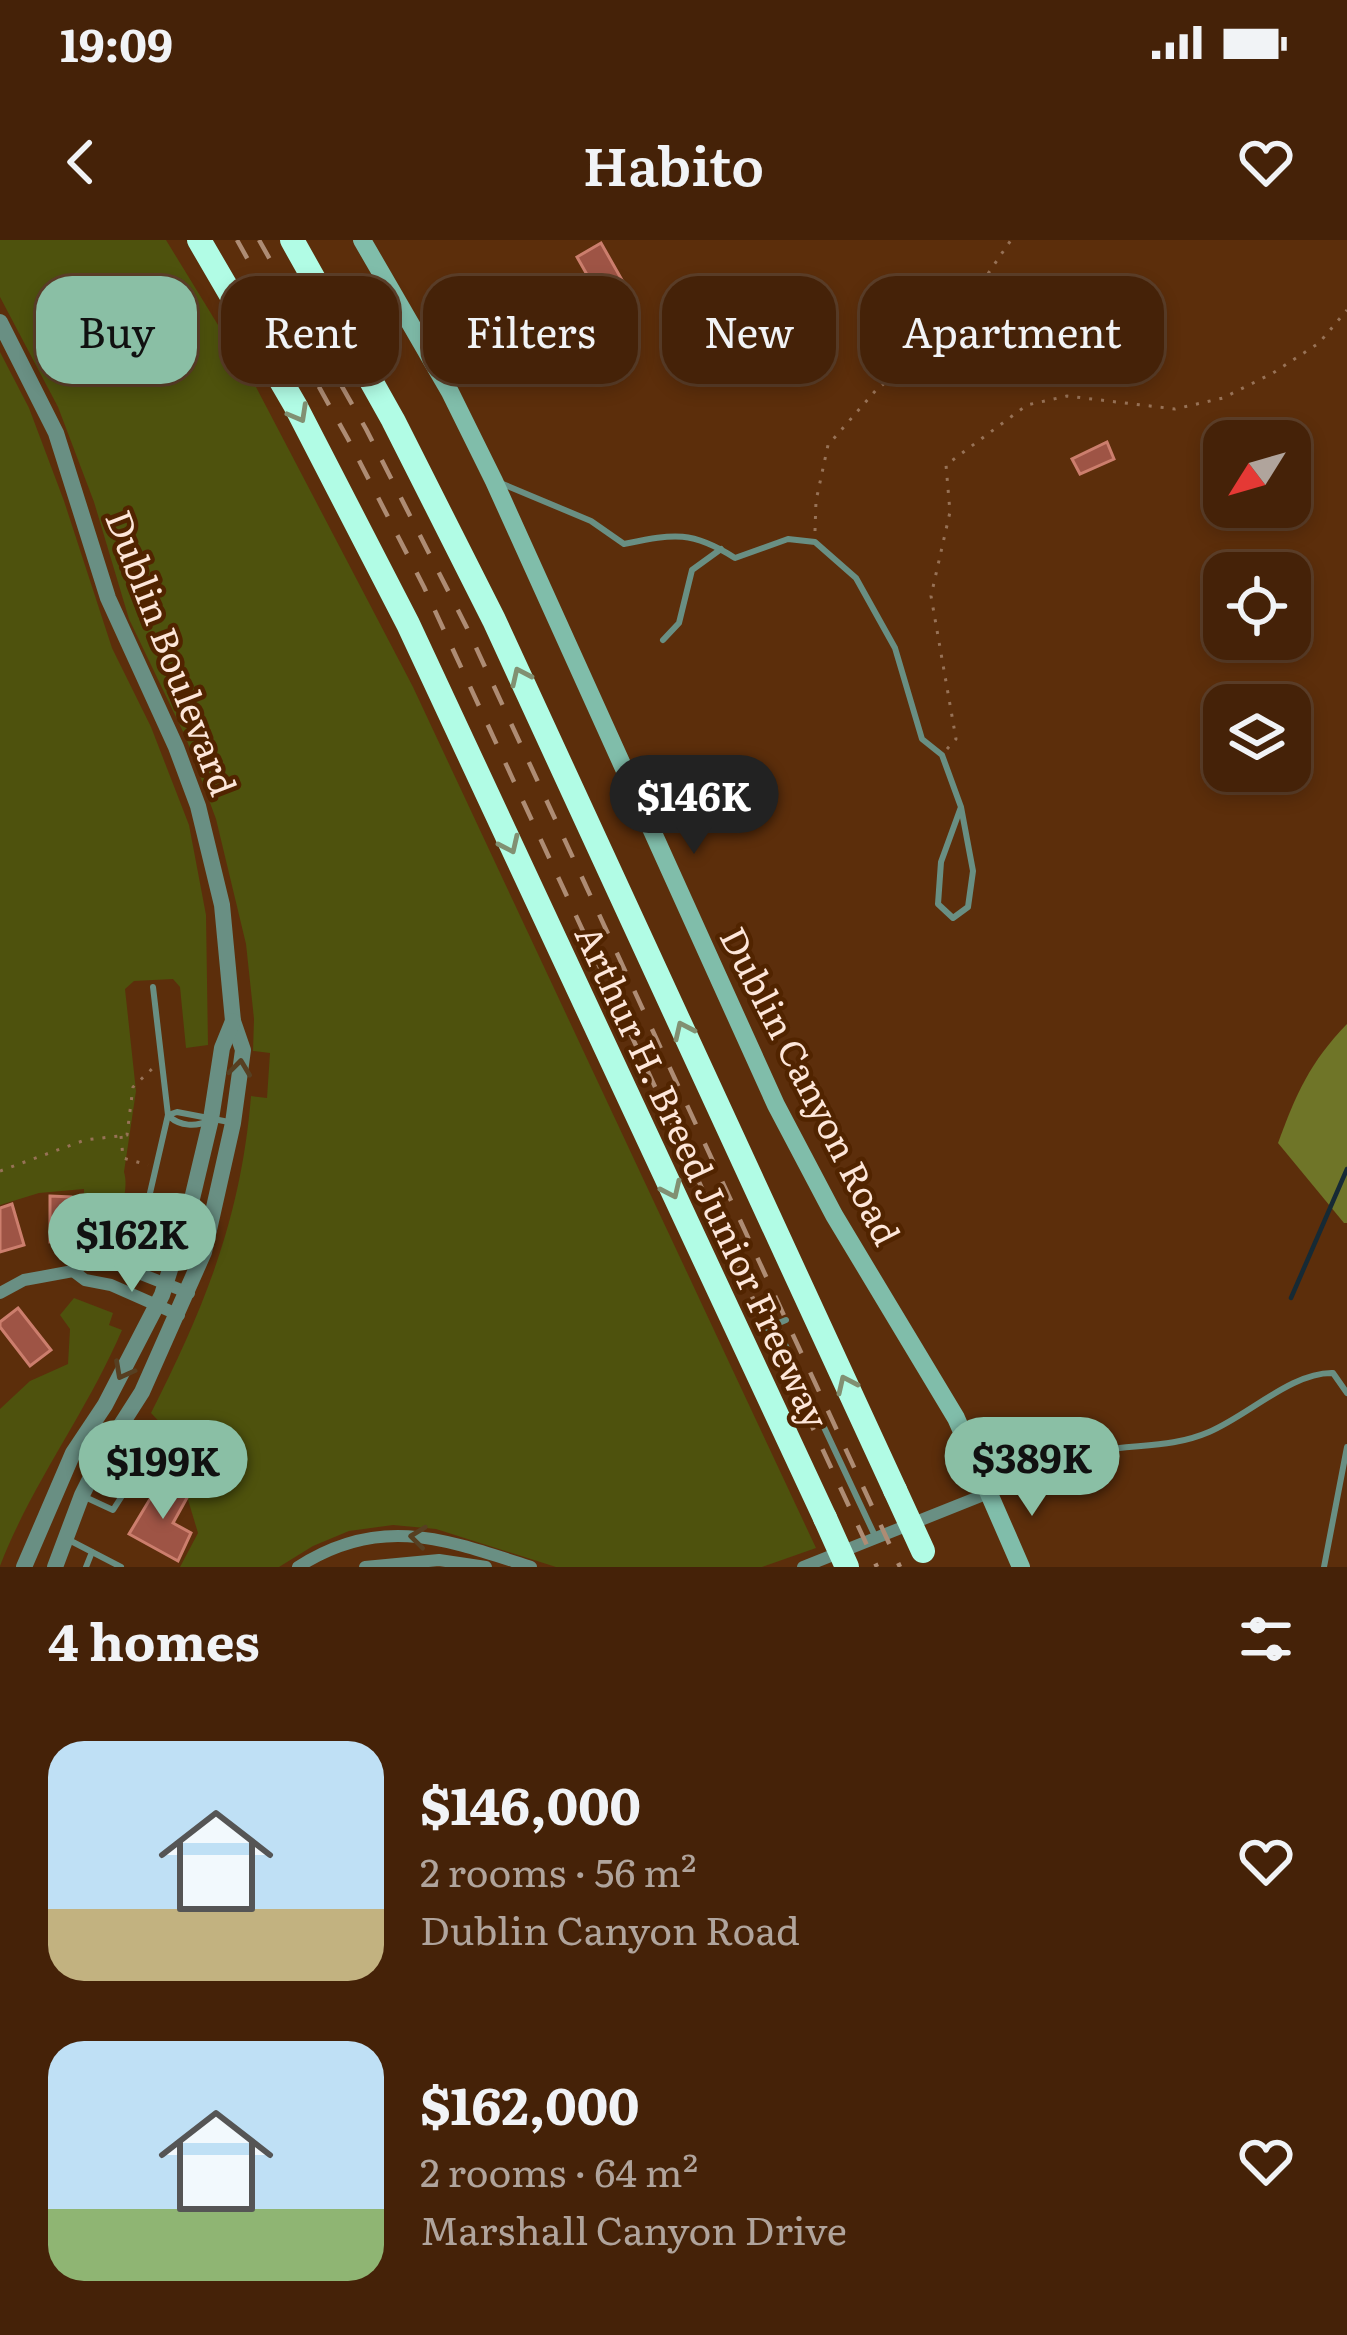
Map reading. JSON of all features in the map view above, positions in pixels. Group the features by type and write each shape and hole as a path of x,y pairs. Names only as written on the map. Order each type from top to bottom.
{"highway":[{"name":"Arthur H. Breed Junior Freeway","path":"199,240 295,405 408,624 847,1567"},
{"name":"Arthur H. Breed Junior Freeway","path":"292,240 393,419 470,569 927,1559"}],"main road":[{"name":"Dublin Canyon Road","path":"362,240 451,392 494,481 776,1105 834,1215 947,1401 1021,1567"}],"street":[{"name":"Dublin Boulevard","path":"0,322 56,433 108,598 198,806 226,924 233,1021 243,1050 214,1223 189,1292 142,1392 82,1496 55,1567"},
{"name":"Dublin Boulevard","path":"24,1567 73,1454 104,1405 166,1283 211,1119 222,1048 233,1021"},
{"path":"0,1293 24,1280 73,1270 87,1262 118,1265 189,1292"},
{"path":"73,1270 85,1280 111,1285 179,1315"},
{"path":"803,1567 991,1492"},
{"path":"298,1567 348,1541 405,1534 446,1541 531,1567"},
{"path":"365,1567 439,1560 486,1567"}],"lane":[{"path":"494,481 591,521 624,544 666,536 704,538 735,558 788,539 815,542 856,578 895,648 922,739 942,755 961,807 973,871 968,907 953,918 938,904 941,862 961,807"},
{"path":"663,640 679,623 692,569 721,549"},
{"path":"144,1219 168,1115 153,987"},
{"path":"168,1115 176,1122 199,1125 211,1119 233,1123"},
{"path":"786,1320 771,1326 876,1538"},
{"path":"991,1492 1094,1451 1189,1440 1254,1410 1310,1372 1333,1373 1347,1393"},
{"path":"82,1496 113,1510 150,1452 147,1441 120,1424"},
{"path":"1324,1567 1347,1447"},
{"path":"66,1538 121,1567"},
{"path":"86,1567 92,1552"}],"path":[{"path":"815,542 816,501 828,446 877,389 944,338 1011,240"},
{"path":"942,755 956,739 931,596 950,512 946,465 1027,405 1067,396 1175,409 1222,398 1273,373 1318,343 1347,310"},
{"path":"0,1171 85,1140 127,1135 133,1087 164,1058"},
{"path":"121,1136 123,1158 156,1167"}],"shaded area":[{"path":"0,240 166,240 188,276 36,276 36,365 0,297"},
{"path":"197,291 221,330 221,384 254,384 413,687 816,1548 762,1567 556,1567 436,1529 393,1525 349,1531 279,1567 180,1567 198,1533 167,1430 151,1413 218,1260 239,1182 251,1096 267,1098 270,1053 253,1051 246,944 216,819 186,738 129,619 94,502 46,384 197,384"},
{"path":"0,352 29,408 112,648 151,727 189,825 206,915 208,1045 186,1048 180,987 173,979 134,981 125,989 136,1091 124,1172 123,1219 161,1232 154,1246 144,1241 139,1253 84,1231 84,1189 39,1193 0,1205"},
{"path":"74,1298 113,1313 109,1325 122,1330 0,1566 0,1409 30,1381 68,1364 70,1329 60,1315"}],"green space":[{"path":"1347,1024 1344,1223 1278,1143 1305,1079"}],"building":[{"path":"601,243 620,276 588,276 577,257"},
{"path":"1107,442 1114,459 1080,474 1072,459"},
{"path":"50,1196 71,1197 70,1242 50,1242"},
{"path":"12,1204 24,1245 0,1252 0,1208"},
{"path":"18,1308 51,1350 30,1366 0,1327"},
{"path":"162,1479 188,1496 173,1523 191,1533 178,1561 129,1534"}],"waterway":[{"path":"1291,1298 1347,1169"}],"railway":[{"path":"237,240 424,587 877,1567"},
{"path":"259,240 366,429 467,628 900,1567"}]}
